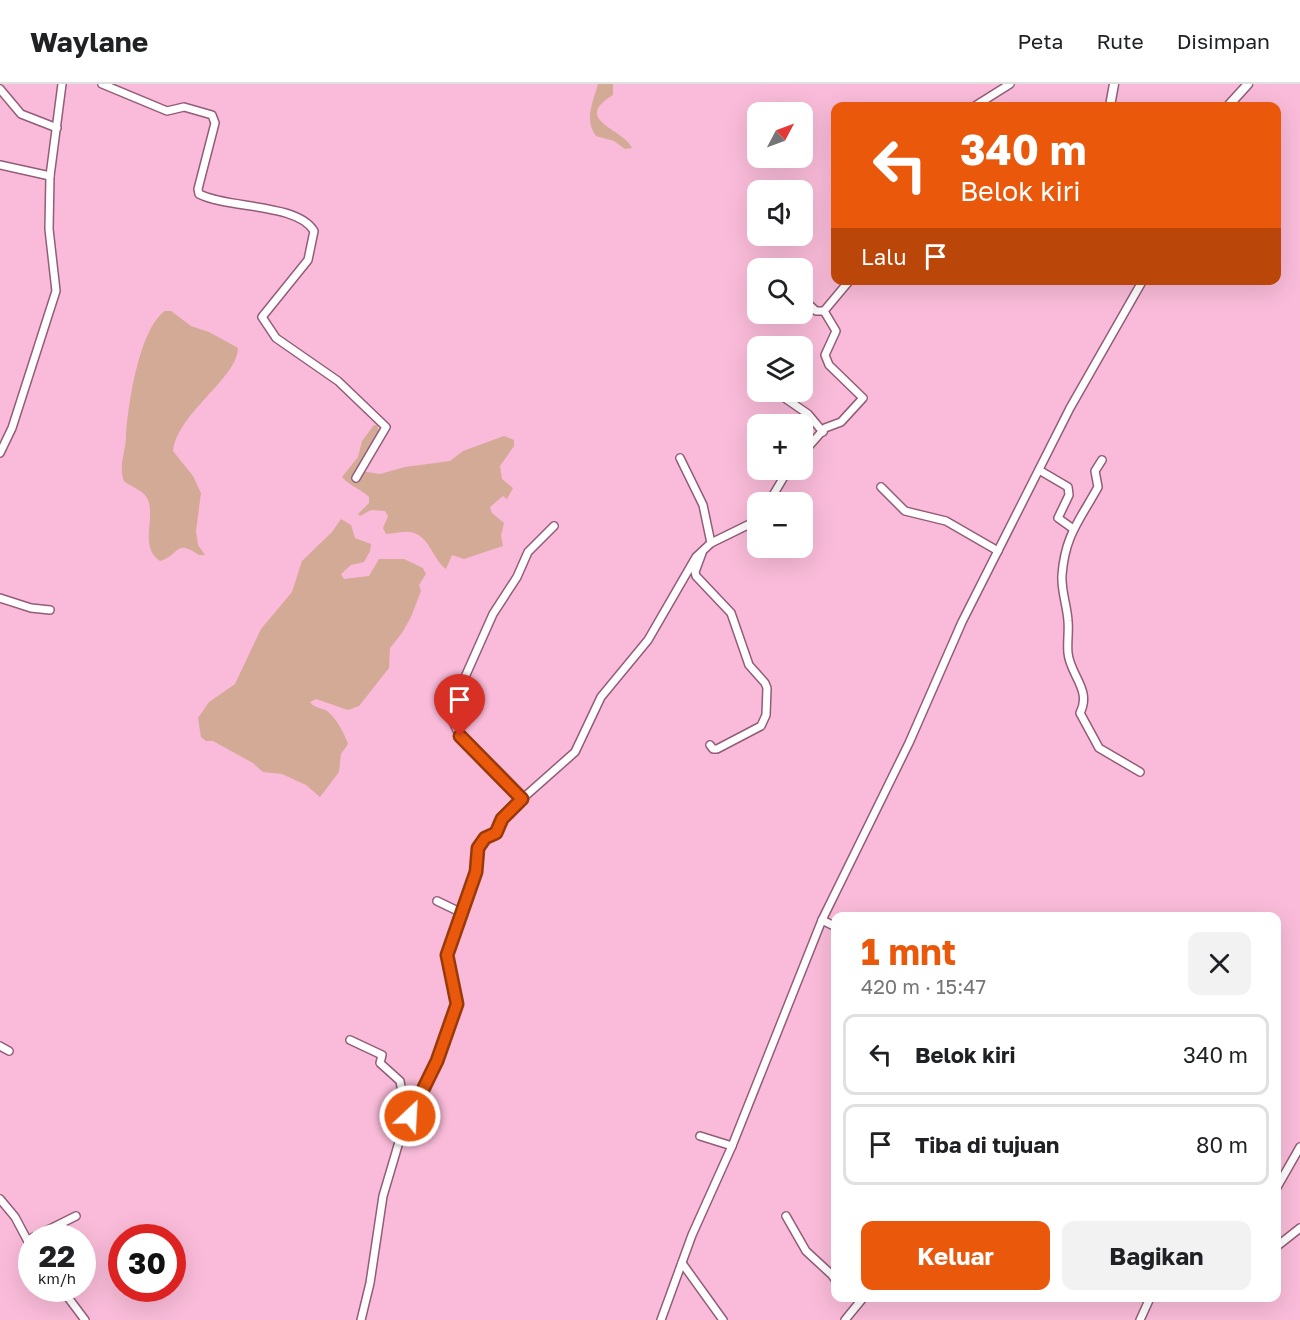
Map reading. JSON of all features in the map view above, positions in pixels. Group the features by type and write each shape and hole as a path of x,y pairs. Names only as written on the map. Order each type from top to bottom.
{"street":[{"path":"0,453 12,428 56,291 50,229 50,176 62,84"},
{"path":"103,84 167,111 184,107 212,115 215,123 199,194 223,203 297,216 310,225 314,231 308,260 262,317 276,338 338,381 386,427 356,478"},
{"path":"981,102 1010,84"},
{"path":"1111,102 1114,84"},
{"path":"1232,102 1248,84"},
{"path":"0,89 21,114 57,128"},
{"path":"0,165 50,176"},
{"path":"813,308 817,312 824,311 846,285"},
{"path":"661,1320 682,1263 732,1146 822,920 909,743 962,622 1070,408 1140,285"},
{"path":"813,442 823,432 849,415 863,398 826,360 826,350 836,331 824,311"},
{"path":"791,402 808,414 823,432"},
{"path":"680,458 703,506 711,543"},
{"path":"1102,460 1095,471 1098,487 1072,528 1064,558 1062,591 1068,618 1069,657 1079,678 1084,699 1080,713 1099,748 1140,772"},
{"path":"1039,470 1068,487 1069,495 1058,519 1072,528"},
{"path":"881,487 905,511 946,521 998,551"},
{"path":"361,1320 370,1283 383,1196 399,1142 437,1061 457,1004 447,955 476,872 478,848 485,838 496,833 502,819 522,799 575,752 601,697 648,640 696,557 711,543 747,525"},
{"path":"522,799 460,736 451,718 457,694 493,614 517,578 528,552 554,526"},
{"path":"704,548 694,572 731,613 749,665 767,688 766,715 761,726 750,734 733,738 714,750 710,745"},
{"path":"0,598 31,608 50,610"},
{"path":"437,901 462,914"},
{"path":"822,920 831,924"},
{"path":"350,1040 382,1054 380,1063 400,1081 405,1109 410,1116"},
{"path":"0,1046 9,1051"},
{"path":"700,1136 732,1146"},
{"path":"1281,1181 1300,1148"},
{"path":"0,1199 20,1224"},
{"path":"59,1224 75,1216"},
{"path":"786,1216 806,1251 831,1274"},
{"path":"1281,1243 1300,1228"},
{"path":"682,1263 723,1320"},
{"path":"72,1302 85,1320"},
{"path":"845,1320 857,1302"},
{"path":"1140,1320 1148,1302"}],"shaded area":[{"path":"598,84 613,84 613,95 601,104 597,111 598,118 627,141 632,148 625,149 614,141 596,136 592,129 590,117"},
{"path":"165,311 171,311 191,326 209,332 238,348 235,360 228,372 185,423 177,437 173,451 193,476 201,493 196,531 198,545 205,555 181,548 160,561 150,548 150,505 143,493 124,481 122,470 129,406 136,369 148,334 156,320"},
{"path":"374,425 377,425 379,431 358,467 360,471 380,474 405,467 450,461 463,451 504,436 514,440 514,446 500,466 502,479 513,488 507,499 503,496 490,507 492,513 504,523 501,536 503,546 464,559 452,555 446,569 426,542 417,534 407,532 386,534 383,528 388,516 385,511 371,510 360,516 358,514 369,503 369,497 342,477 358,457 362,441"},
{"path":"341,519 351,525 355,538 371,544 364,562 351,565 341,574 344,579 369,576 379,559 404,559 423,568 426,574 419,585 421,591 411,617 390,648 389,668 359,706 348,710 316,699 310,702 331,714 340,726 348,744 341,754 339,772 320,797 306,785 282,774 263,772 253,763 213,741 206,741 201,737 198,718 209,702 235,684 261,629 292,592 302,561 332,532"}],"route":[{"path":"410,1116 437,1061 457,1004 447,955 476,872 478,848 485,838 499,830 502,819 522,799 460,736"}]}
